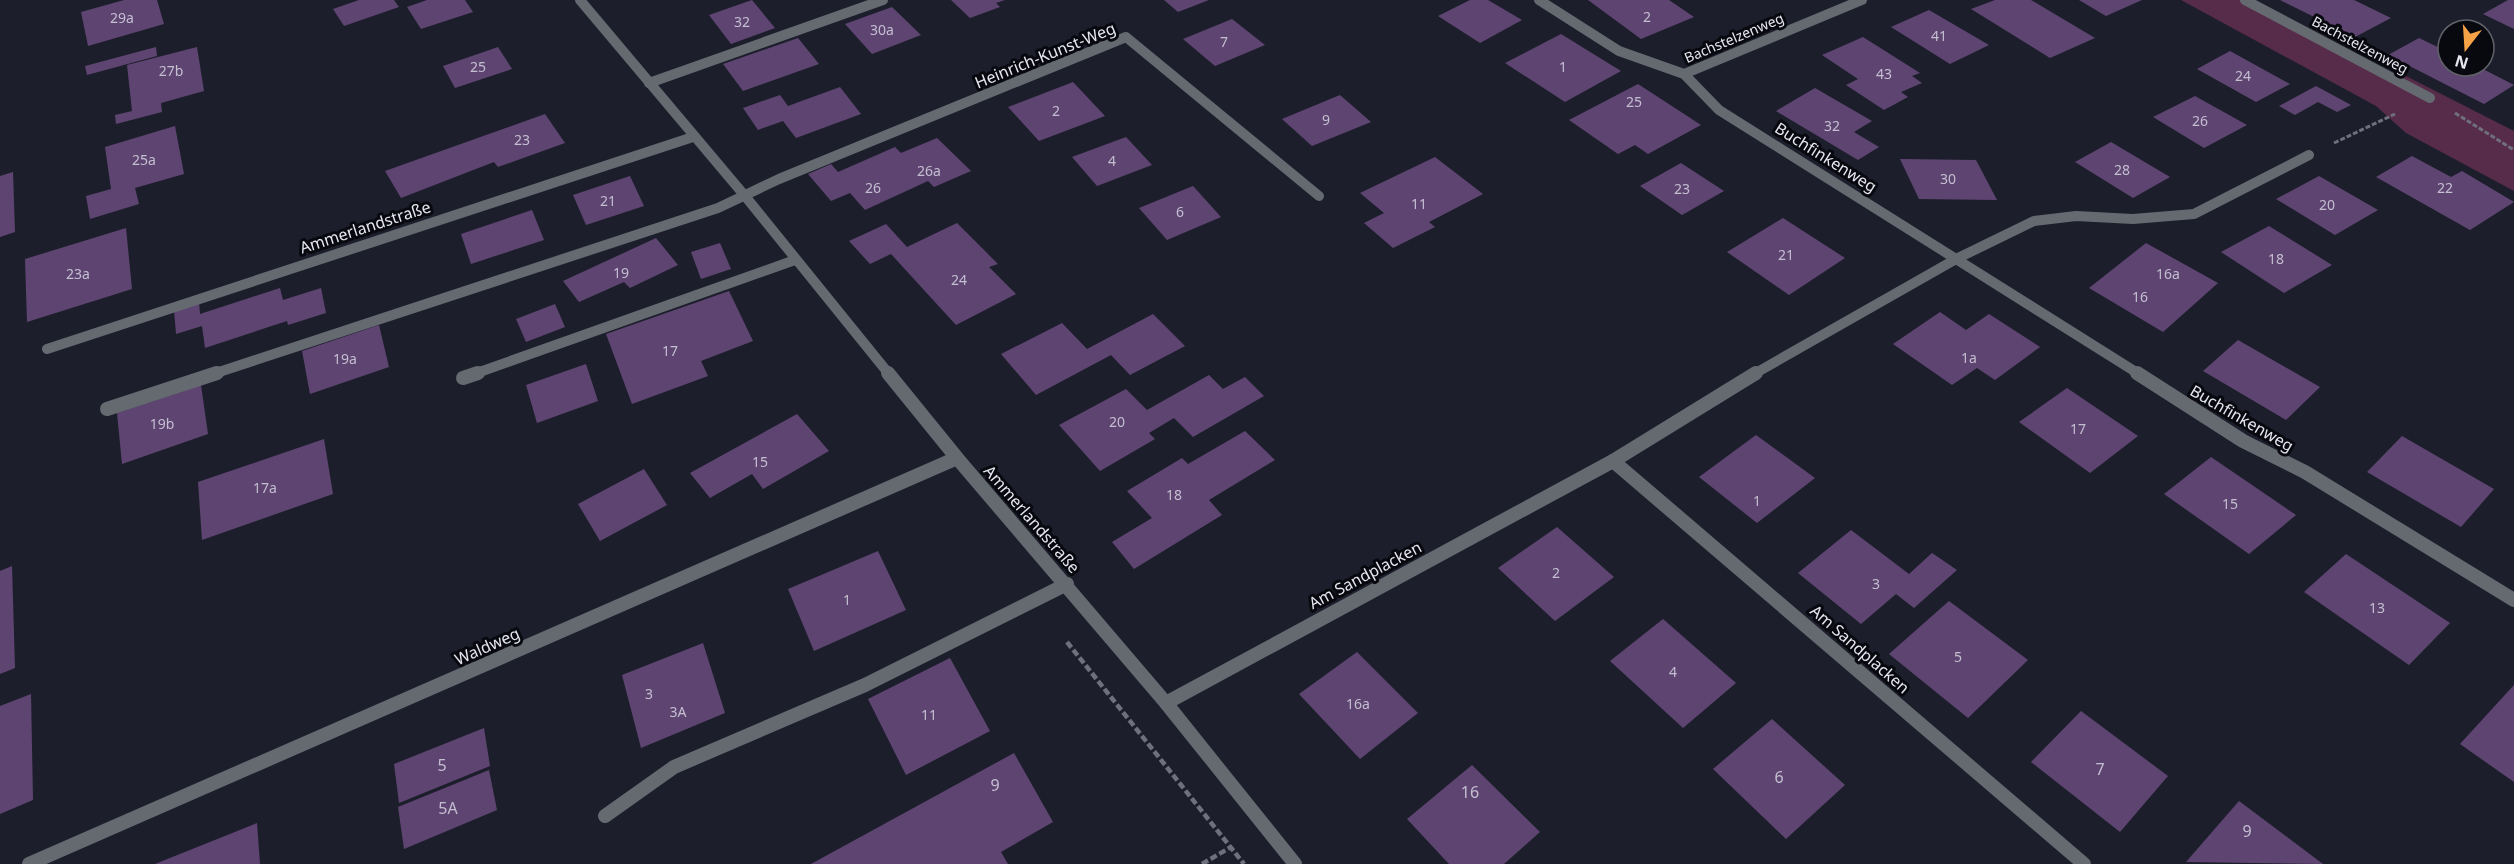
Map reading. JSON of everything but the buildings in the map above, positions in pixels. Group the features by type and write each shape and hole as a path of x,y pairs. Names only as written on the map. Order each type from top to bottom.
{"street":[{"name":"Ammerlandstraße","path":"580,0 745,196 957,458 1067,584 1166,703 1295,864"},
{"path":"649,83 883,0"},
{"path":"1539,0 1619,51 1684,74"},
{"name":"Bachstelzenweg","path":"1684,74 1862,0"},
{"name":"Bachstelzenweg","path":"2245,0 2430,98"},
{"name":"Heinrich-Kunst-Weg","path":"745,196 779,179 1126,37 1319,196"},
{"name":"Buchfinkenweg","path":"1684,74 1719,110 1958,258 2243,441 2305,472 2514,600"},
{"name":"Ammerlandstraße","path":"47,349 693,136"},
{"path":"1958,258 2034,221 2076,216 2133,219 2194,214 2309,155"},
{"path":"107,409 718,208 745,196"},
{"name":"Am Sandplacken","path":"1166,703 1613,461 1733,386 1958,258"},
{"path":"463,378 795,260"},
{"name":"Waldweg","path":"29,864 957,458"},
{"name":"Am Sandplacken","path":"1613,461 2084,864"},
{"path":"605,816 674,766 865,685 1067,584"}],"path":[{"path":"2309,155 2430,98 2514,150"},
{"path":"1202,864 1231,848"}],"shaded area":[{"path":"2181,0 2242,0 2396,80 2404,75 2514,131 2514,191 2406,133 2376,106"}]}
